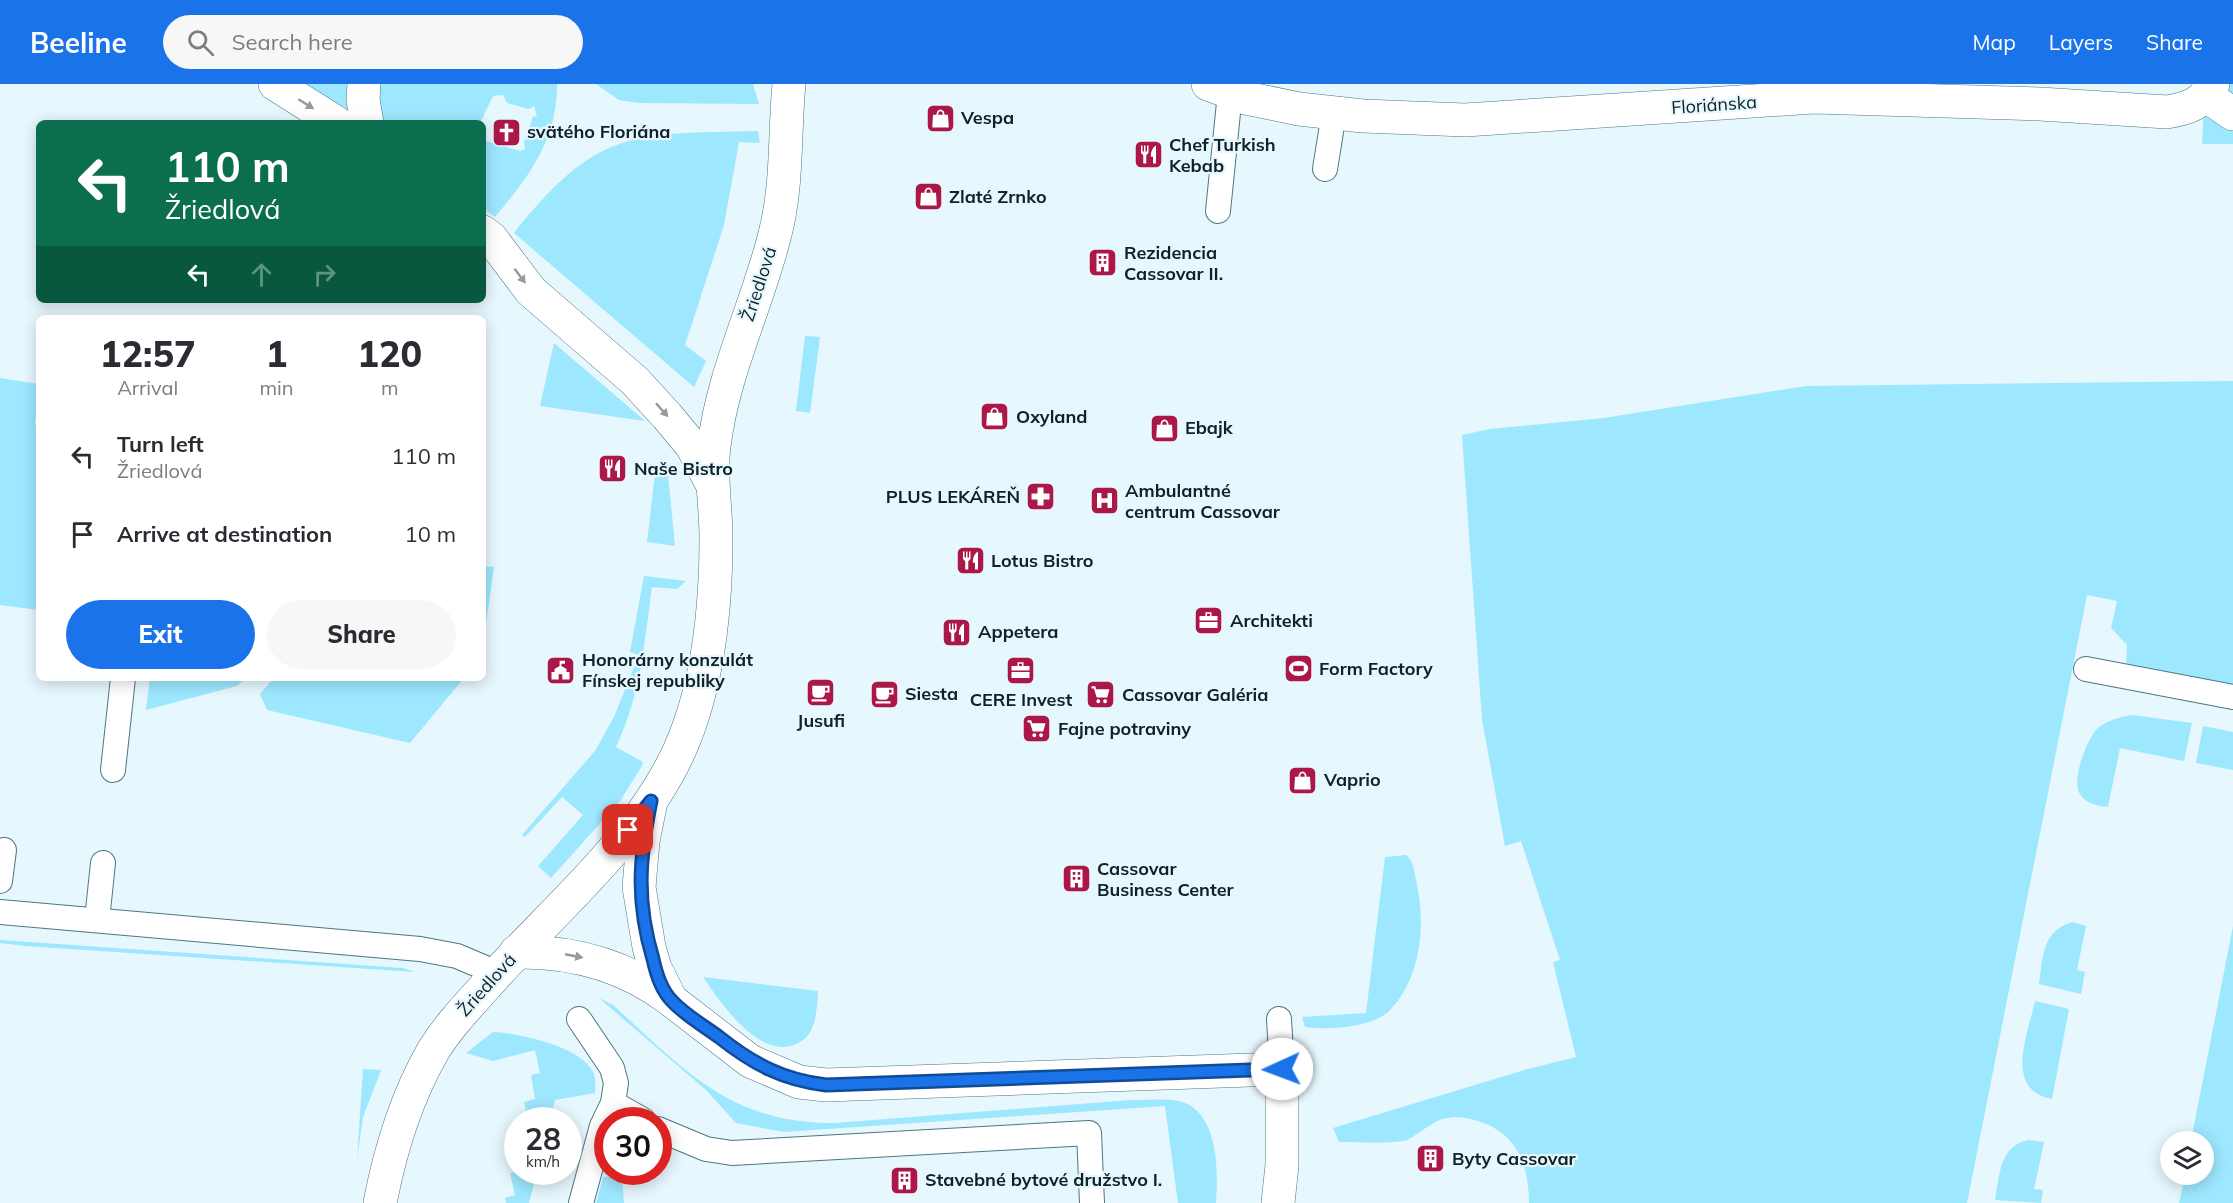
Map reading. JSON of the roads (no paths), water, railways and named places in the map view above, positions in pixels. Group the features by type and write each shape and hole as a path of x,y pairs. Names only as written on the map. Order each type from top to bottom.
{"street":[{"path":"275,84 332,120"},
{"path":"364,84 363,100 366,120"},
{"name":"Žriedlová","path":"380,1203 387,1165 399,1130 432,1052 450,1026 507,962 586,881 651,801 685,738 696,710 715,570 716,535 711,482 714,446 730,372 774,238 779,216 785,180 789,84"},
{"name":"Floriánska","path":"1219,88 1299,109 1465,120 1738,93 2040,104 2167,112 2184,110 2209,90"},
{"path":"2209,90 2233,114"},
{"name":"Žriedlová","path":"486,234 492,238 531,291 635,381 667,416 692,446 711,482"},
{"name":"Žriedlová","path":"651,801 643,841 639,887 649,947 655,968 671,1000 750,1061 799,1082 826,1085 1282,1069"},
{"path":"507,962 554,952 603,962 635,975 671,1000"},
{"path":"1278,1203 1282,1165 1282,1069"}],"lane":[{"path":"1218,211 1219,88"},
{"path":"1325,169 1334,113"},
{"path":"2086,669 2233,697"},
{"path":"113,770 123,681"},
{"path":"0,881 4,850"},
{"path":"97,920 103,863"},
{"path":"0,912 420,949 507,962"},
{"path":"579,1019 612,1068 616,1083 613,1103 602,1126 581,1203"},
{"path":"1279,1019 1282,1069"},
{"path":"613,1103 620,1107"},
{"path":"672,1135 706,1149 732,1153 1089,1133 1092,1203"}],"place":[{"name":"Vespa","path":"940,118"},
{"name":"svätého Floriána","path":"506,132"},
{"name":"Chef Turkish Kebab","path":"1148,155"},
{"name":"Zlaté Zrnko","path":"928,197"},
{"name":"Rezidencia Cassovar II.","path":"1103,263"},
{"name":"Oxyland","path":"995,417"},
{"name":"Ebajk","path":"1164,428"},
{"name":"Naše Bistro","path":"613,469"},
{"name":"PLUS LEKÁREŇ","path":"1041,497"},
{"name":"Ambulantné centrum Cassovar","path":"1104,501"},
{"name":"Lotus Bistro","path":"970,561"},
{"name":"Architekti","path":"1209,621"},
{"name":"Appetera","path":"957,632"},
{"name":"Form Factory","path":"1298,669"},
{"name":"Honorárny konzulát Fínskej republiky","path":"561,670"},
{"name":"CERE Invest","path":"1021,671"},
{"name":"Jusufi","path":"821,692"},
{"name":"Siesta","path":"884,694"},
{"name":"Cassovar Galéria","path":"1101,695"},
{"name":"Fajne potraviny","path":"1037,729"},
{"name":"Vaprio","path":"1303,780"},
{"name":"Cassovar Business Center","path":"1076,879"},
{"name":"Byty Cassovar","path":"1431,1159"},
{"name":"Stavebné bytové družstvo I.","path":"904,1180"}]}
